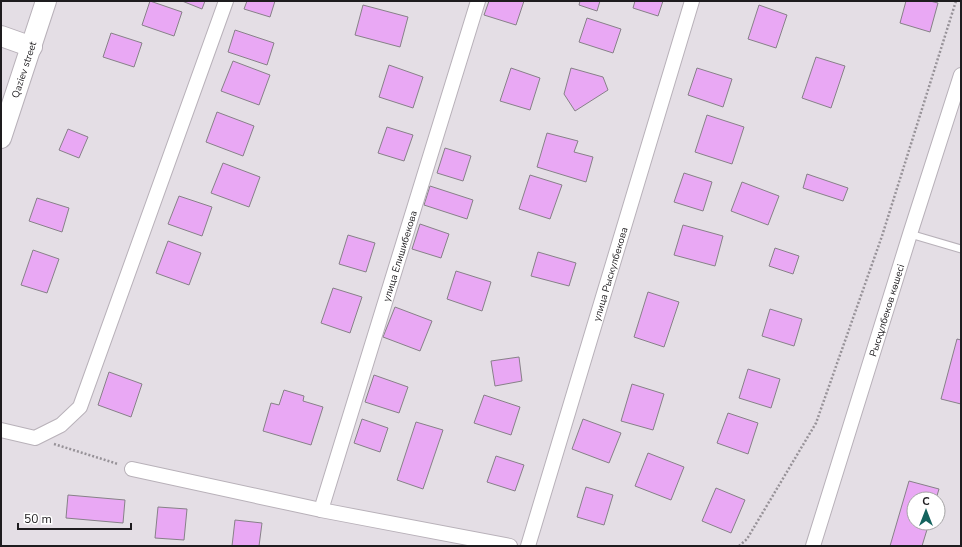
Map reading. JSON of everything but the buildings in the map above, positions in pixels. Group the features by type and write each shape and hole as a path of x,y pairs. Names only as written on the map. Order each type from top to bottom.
{"street":[{"name":"Qaziev street","path":"1,138 46,1"},
{"path":"1,430 35,438 61,425 80,407 226,1"},
{"name":"улица Елишибекова","path":"321,510 478,1"},
{"name":"улица Рыскулбекова","path":"528,546 692,1"},
{"path":"1,36 32,47"},
{"name":"Рысқұлбеков көшесі","path":"813,546 961,74"},
{"path":"132,468 321,510 510,546"}],"lane":[{"path":"910,234 961,249"}],"path":[{"path":"739,546 747,539 816,423 882,236 956,1"},
{"path":"35,438 132,468"}]}
